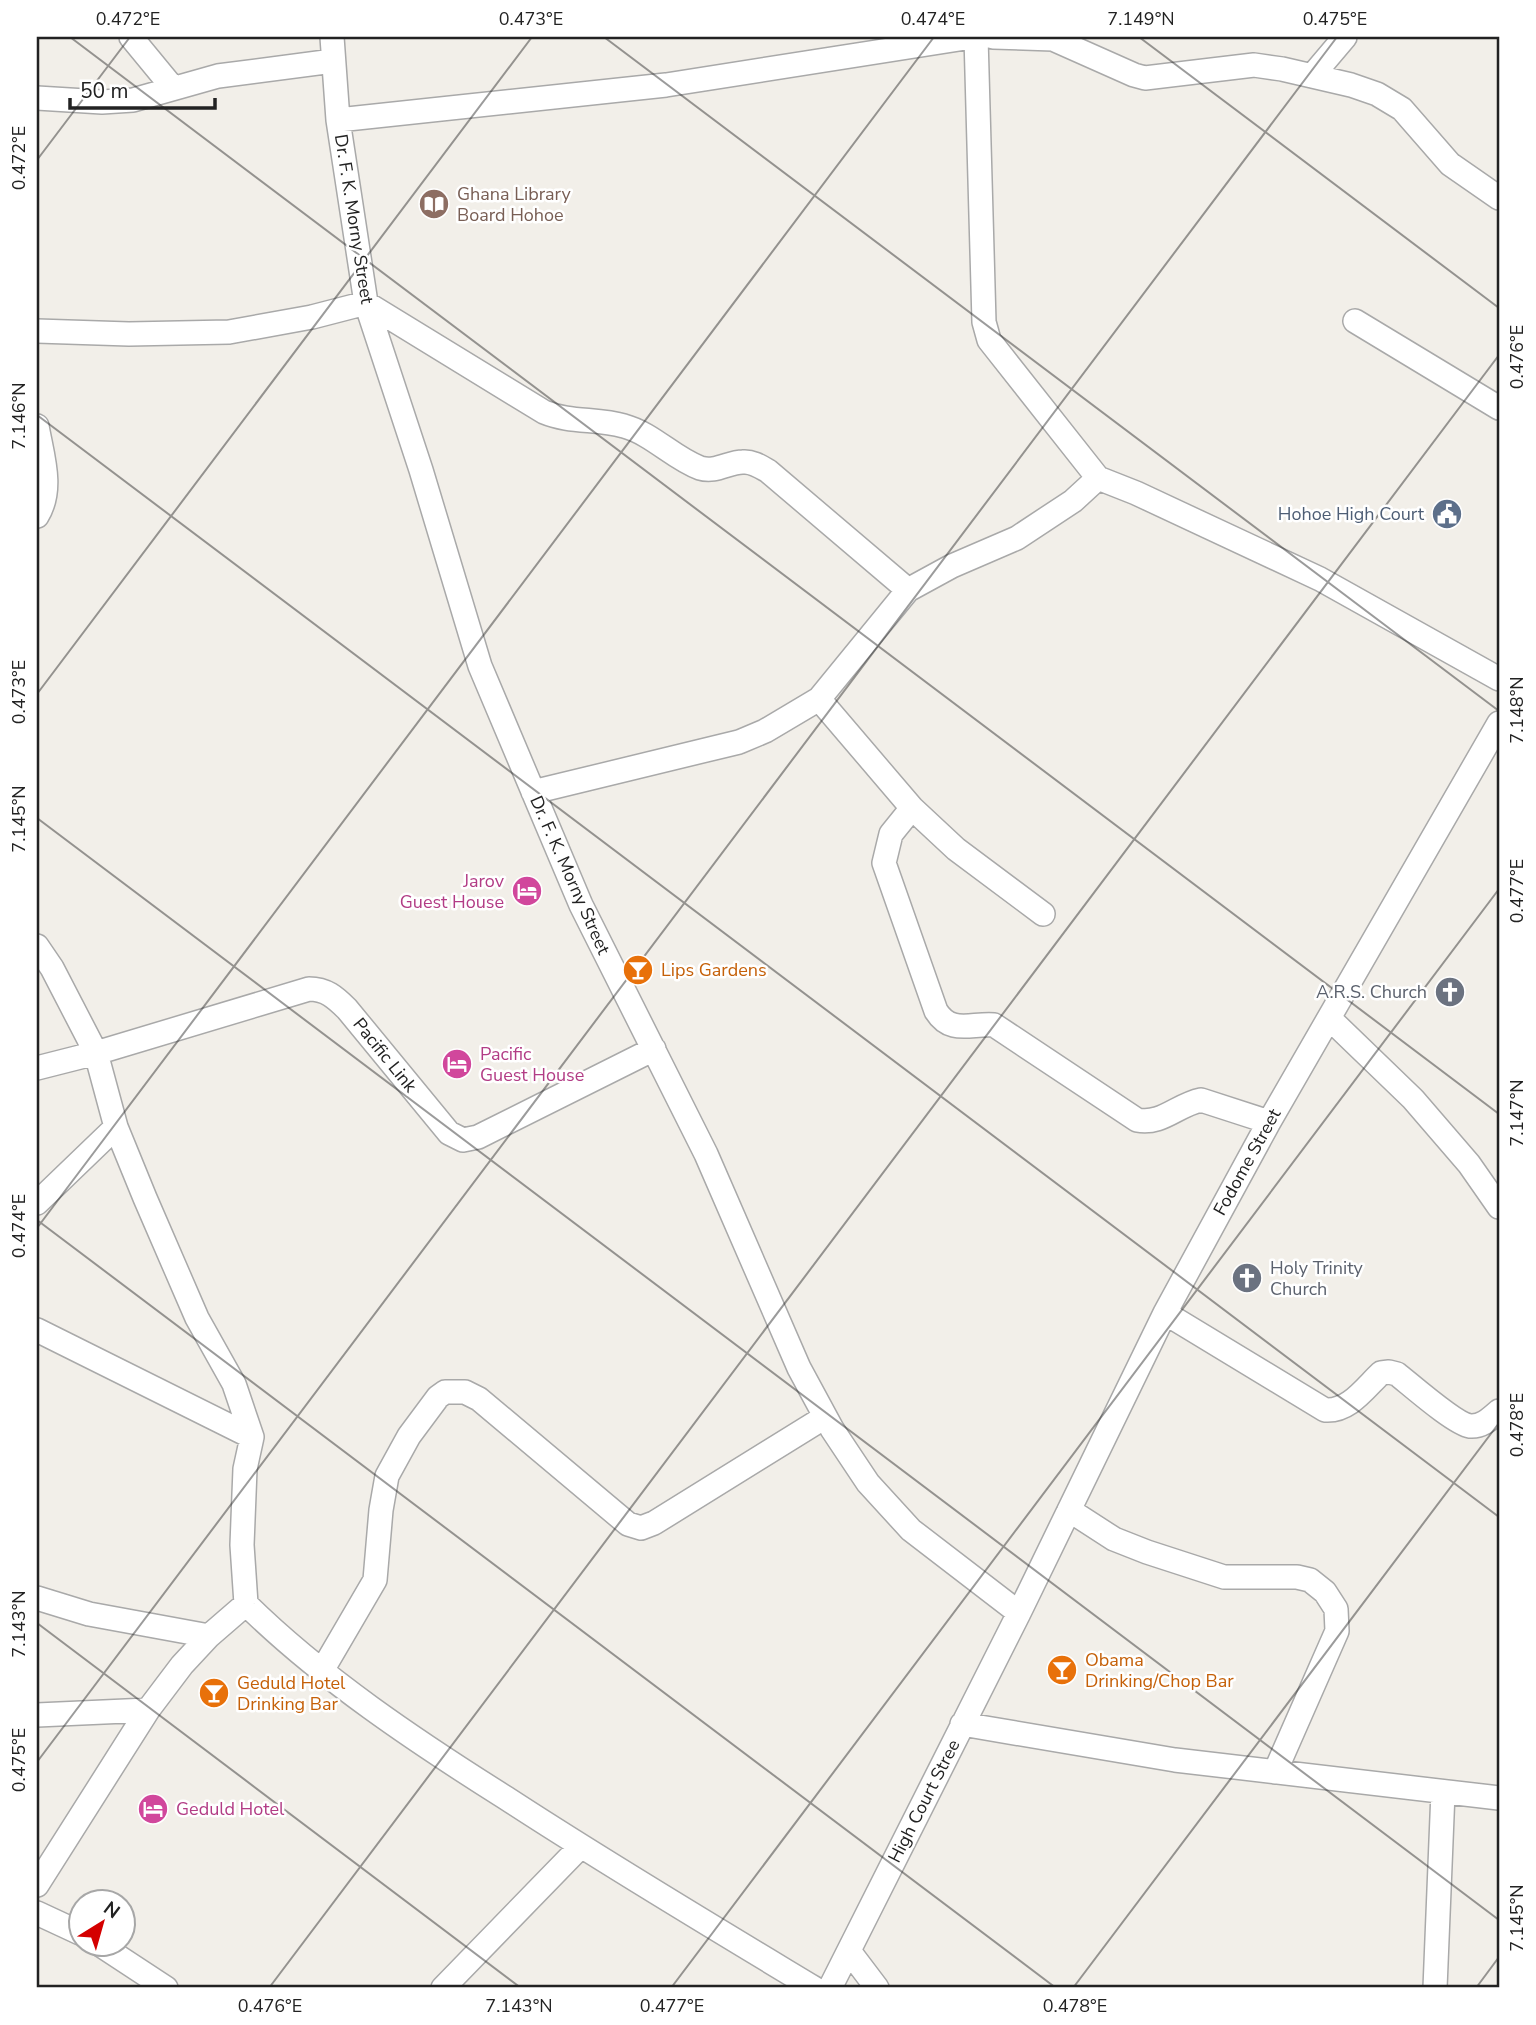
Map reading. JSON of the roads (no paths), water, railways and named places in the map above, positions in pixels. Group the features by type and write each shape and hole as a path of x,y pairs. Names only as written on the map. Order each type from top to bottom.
{"street":[{"path":"131,37 173,88"},
{"name":"Dr. F. K. Morny Street","path":"332,37 338,120 366,303 421,470 480,666 581,905 706,1154 799,1368 825,1417 869,1483 911,1530 1019,1613"},
{"path":"338,120 666,85 974,37 984,322 989,340 1098,478 1320,579 1499,679"},
{"path":"993,37 1053,39 1145,78 1254,65 1312,76 1377,94 1402,109 1450,164 1499,198"},
{"path":"1312,76 1345,37"},
{"path":"37,98 103,102 132,100 218,76 333,61"},
{"path":"37,331 129,334 229,332 312,317 366,303 544,412 561,419 623,425 648,435 701,468 712,470 742,462 768,471 908,590"},
{"path":"1355,321 1499,408"},
{"path":"37,426 47,483 37,516"},
{"path":"533,792 739,741 765,732 819,699 908,590 952,566 1017,538 1073,502 1098,478"},
{"path":"819,699 912,808 956,849 1044,914"},
{"name":"Fodome Street","path":"1019,1613 1165,1313 1269,1122 1499,723"},
{"path":"912,808 891,835 884,863 936,1012 941,1019 949,1026 960,1028 981,1024 994,1025 1137,1121 1156,1121 1201,1100 1269,1122"},
{"path":"37,946 52,968 96,1053 116,1127 197,1318 234,1384 252,1437 245,1469 242,1532 246,1604 268,1626 423,1745 581,1846 814,1988"},
{"name":"Pacific Link","path":"96,1053 309,989 321,989 347,1009 449,1133 463,1140 478,1137 654,1049"},
{"path":"1329,1018 1413,1099 1469,1164 1499,1207"},
{"path":"37,1068 96,1053"},
{"path":"37,1203 116,1127"},
{"path":"1165,1313 1325,1410 1336,1411 1345,1407 1381,1373 1389,1372 1397,1374 1458,1420 1471,1426 1485,1423 1499,1411"},
{"path":"37,1330 252,1437"},
{"path":"323,1669 363,1604 374,1580 387,1476 409,1436 438,1397 445,1392 465,1392 479,1399 628,1524 641,1528 825,1417"},
{"path":"1069,1510 1114,1539 1185,1565 1224,1577 1297,1577 1310,1580 1325,1591 1336,1609 1337,1631 1275,1772"},
{"path":"37,1598 89,1614 209,1636"},
{"path":"37,1885 148,1710 182,1665 209,1636 246,1604"},
{"name":"High Court Stree","path":"830,1988 1019,1613"},
{"path":"37,1715 148,1710"},
{"path":"962,1724 1175,1760 1499,1798"},
{"path":"1435,1988 1443,1793"},
{"path":"443,1988 581,1846"},
{"path":"37,1913 66,1926"},
{"path":"849,1951 877,1988"},
{"path":"120,1958 166,1988"}],"place":[{"name":"Ghana Library Board Hohoe","path":"434,204"},
{"name":"Hohoe High Court","path":"1447,514"},
{"name":"Jarov Guest House","path":"527,891"},
{"name":"Lips Gardens","path":"638,970"},
{"name":"A.R.S. Church","path":"1450,992"},
{"name":"Pacific Guest House","path":"457,1064"},
{"name":"Holy Trinity Church","path":"1247,1278"},
{"name":"Obama Drinking/Chop Bar","path":"1062,1670"},
{"name":"Geduld Hotel Drinking Bar","path":"214,1693"},
{"name":"Geduld Hotel","path":"153,1809"}]}
